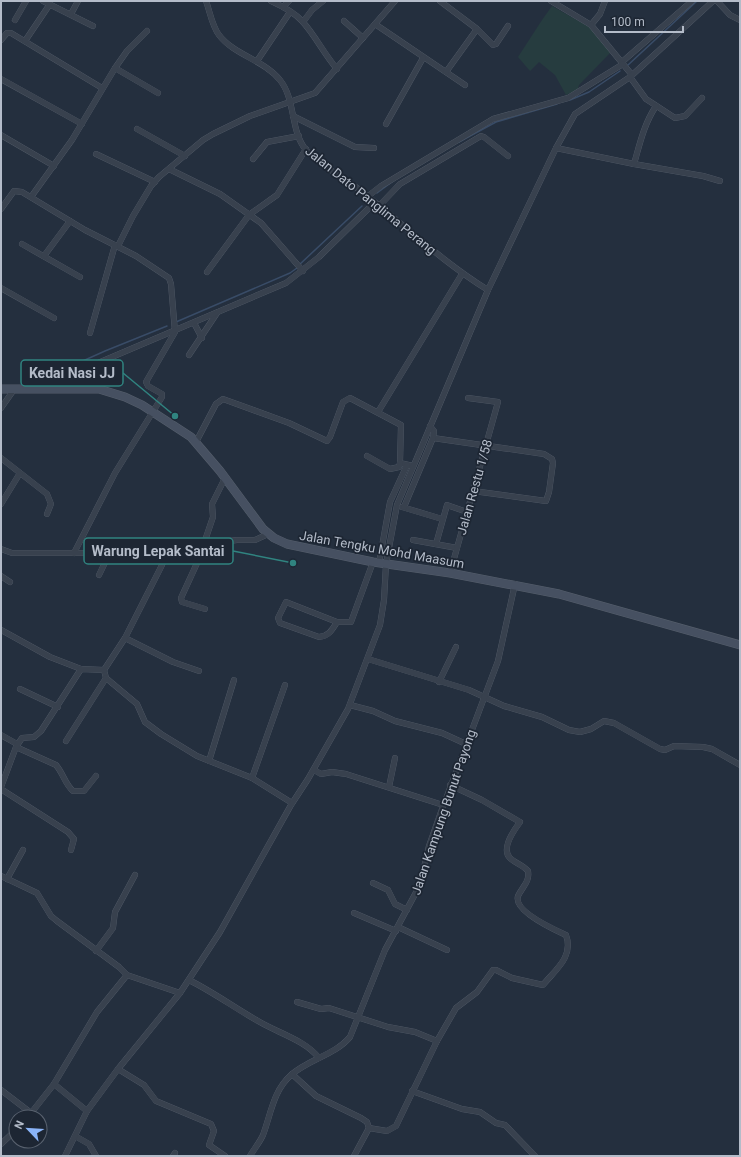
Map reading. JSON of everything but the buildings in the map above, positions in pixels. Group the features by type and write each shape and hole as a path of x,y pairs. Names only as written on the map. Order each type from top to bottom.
{"main road":[{"name":"Jalan Tengku Mohd Maasum","path":"1,390 13,391 53,388 107,390 125,397 154,412 196,442 268,534 287,544 380,563 515,584 590,602 740,645"}],"street":[{"path":"15,20 26,1"},
{"path":"43,1 93,26"},
{"path":"71,14 78,1"},
{"name":"Jalan Dato Panglima Perang","path":"206,1 219,35 234,47 257,61 279,80 290,102 299,136 306,149 462,274 488,290"},
{"path":"271,1 283,7 303,22 324,54 337,69"},
{"path":"283,7 289,1"},
{"path":"303,22 312,10 323,1"},
{"path":"90,333 117,246 133,216 155,182 203,140 213,134 250,116 315,92 337,69 395,1"},
{"path":"440,1 477,29 494,46 508,26"},
{"path":"551,1 591,25 622,63 640,92 670,116 680,118 692,109 702,98"},
{"path":"591,25 600,14 605,3 599,1"},
{"path":"367,197 381,186 493,119 568,98 622,63 692,1"},
{"path":"65,1156 88,1111 118,1069 180,993 220,932 292,803 314,770 350,705 380,625 384,600 380,563 390,502 430,426 488,290 556,148 575,114 631,76 713,1"},
{"path":"717,1 730,14 740,20"},
{"path":"25,41 50,4"},
{"path":"257,61 290,12"},
{"path":"344,22 363,38"},
{"path":"375,24 423,58 465,85"},
{"path":"446,72 477,29"},
{"path":"31,198 82,124 115,68 127,51 147,31"},
{"path":"1,40 7,33 11,33 102,88"},
{"path":"386,124 423,58"},
{"path":"115,68 158,93"},
{"path":"1,79 82,124"},
{"path":"634,164 648,117 656,106"},
{"path":"293,116 355,147 374,148"},
{"path":"138,129 185,156"},
{"path":"1,135 54,166"},
{"path":"253,159 267,142 299,136"},
{"path":"53,388 65,377 194,324 286,283 300,268 319,258 376,204 400,184 481,136 508,156"},
{"path":"556,148 703,176 720,181"},
{"path":"207,272 249,215 277,195 306,149"},
{"path":"96,154 155,182"},
{"path":"169,169 220,194 261,223 300,268"},
{"path":"1,209 14,191 22,192 70,221 117,246 169,278 171,284 175,332 147,380 148,386 163,395 154,412 115,473 74,553"},
{"path":"44,256 70,221"},
{"path":"22,244 80,277"},
{"path":"378,412 462,274"},
{"path":"1,288 54,318"},
{"path":"189,355 218,313"},
{"path":"194,324 202,338"},
{"path":"1,408 13,391"},
{"path":"196,442 216,404 223,399 289,423 327,441 330,437 342,402 346,398 350,398 398,423 402,428 399,467 390,469 367,456"},
{"name":"Jalan Restu 1/58","path":"450,573 498,402 468,398"},
{"path":"404,507 433,438 434,431 430,426"},
{"path":"433,438 544,454 552,459 553,463 550,486 546,501 473,491"},
{"path":"1,458 50,497 51,504 47,514"},
{"path":"400,462 410,466"},
{"path":"337,622 332,632 319,638 280,623 278,618 286,602 337,622 351,622 380,563 410,466"},
{"path":"1,504 20,473"},
{"path":"205,609 182,602 180,598 198,561 212,517 212,504 225,478"},
{"path":"397,505 442,519"},
{"path":"436,544 447,505 468,512"},
{"path":"98,575 114,544 118,541 141,550 168,550 237,540 255,540 268,534"},
{"path":"413,540 457,548"},
{"path":"1,549 12,553 88,553 107,558"},
{"path":"168,550 162,565 124,638 104,670 106,678 137,704 145,722 161,734 209,761 252,778 292,803"},
{"path":"1,576 10,582"},
{"name":"Jalan Kampung Bunut Payong","path":"250,1156 262,1137 274,1100 292,1074 345,1042 359,1018 385,950 423,878 429,846 443,805 498,661 515,584"},
{"path":"1,630 51,658 81,669 104,670"},
{"path":"124,638 173,662 199,671"},
{"path":"439,682 456,647"},
{"path":"368,659 469,690 504,706 542,716 569,730 580,732 591,729 604,722 614,723 660,749 665,750 674,746 703,747 712,749 740,765"},
{"path":"71,850 74,839 68,832 1,788 16,745 26,736 34,737 37,735 58,706 81,669"},
{"path":"66,741 106,678"},
{"path":"209,761 234,680"},
{"path":"252,778 285,685"},
{"path":"20,689 58,706"},
{"path":"350,705 374,711 395,721 442,733 466,744"},
{"path":"1,735 16,745 56,765 61,771 68,786 73,791 84,791 96,776"},
{"path":"389,787 395,758"},
{"path":"314,770 321,774 332,772 346,774 443,805"},
{"path":"369,1128 387,1131 392,1130 396,1126 437,1041 456,1008 477,992 493,970 512,978 543,985 561,966 569,946 566,935 542,923 520,907 518,903 519,894 529,876 528,871 510,858 507,853 510,840 520,822 482,800 450,785"},
{"path":"7,879 23,850"},
{"path":"1,876 36,893 51,916 96,951 119,966 127,975 180,993"},
{"path":"96,951 112,928 115,912 135,876"},
{"path":"373,883 388,890 395,904 407,910"},
{"path":"354,913 447,950"},
{"path":"34,1109 54,1084 98,1012 127,975"},
{"path":"189,980 209,990 259,1022 308,1048 319,1058"},
{"path":"297,1002 321,1009 329,1008 388,1027 415,1032 437,1041"},
{"path":"118,1069 144,1085 156,1100 211,1124 214,1131 209,1145 225,1156"},
{"path":"292,1074 316,1096 367,1122 369,1128 354,1156"},
{"path":"54,1084 88,1111"},
{"path":"1,1090 22,1109"},
{"path":"412,1091 462,1109 480,1112 496,1123 505,1125 535,1156"},
{"path":"75,1136 89,1144 96,1156"}],"green space":[{"path":"552,6 591,28 611,52 579,85 578,88 580,89 566,95 555,75 539,62 530,71 518,57"}],"waterway":[{"path":"628,65 697,1"},
{"path":"570,100 589,92 620,71"},
{"path":"459,142 496,122 557,104"},
{"path":"377,193 392,182"},
{"path":"299,265 362,206"},
{"path":"176,322 290,273 297,268"},
{"path":"27,386 105,351 167,326"}],"place":[{"name":"Kedai Nasi JJ","path":"175,416"},
{"name":"Warung Lepak Santai","path":"293,563"}]}
